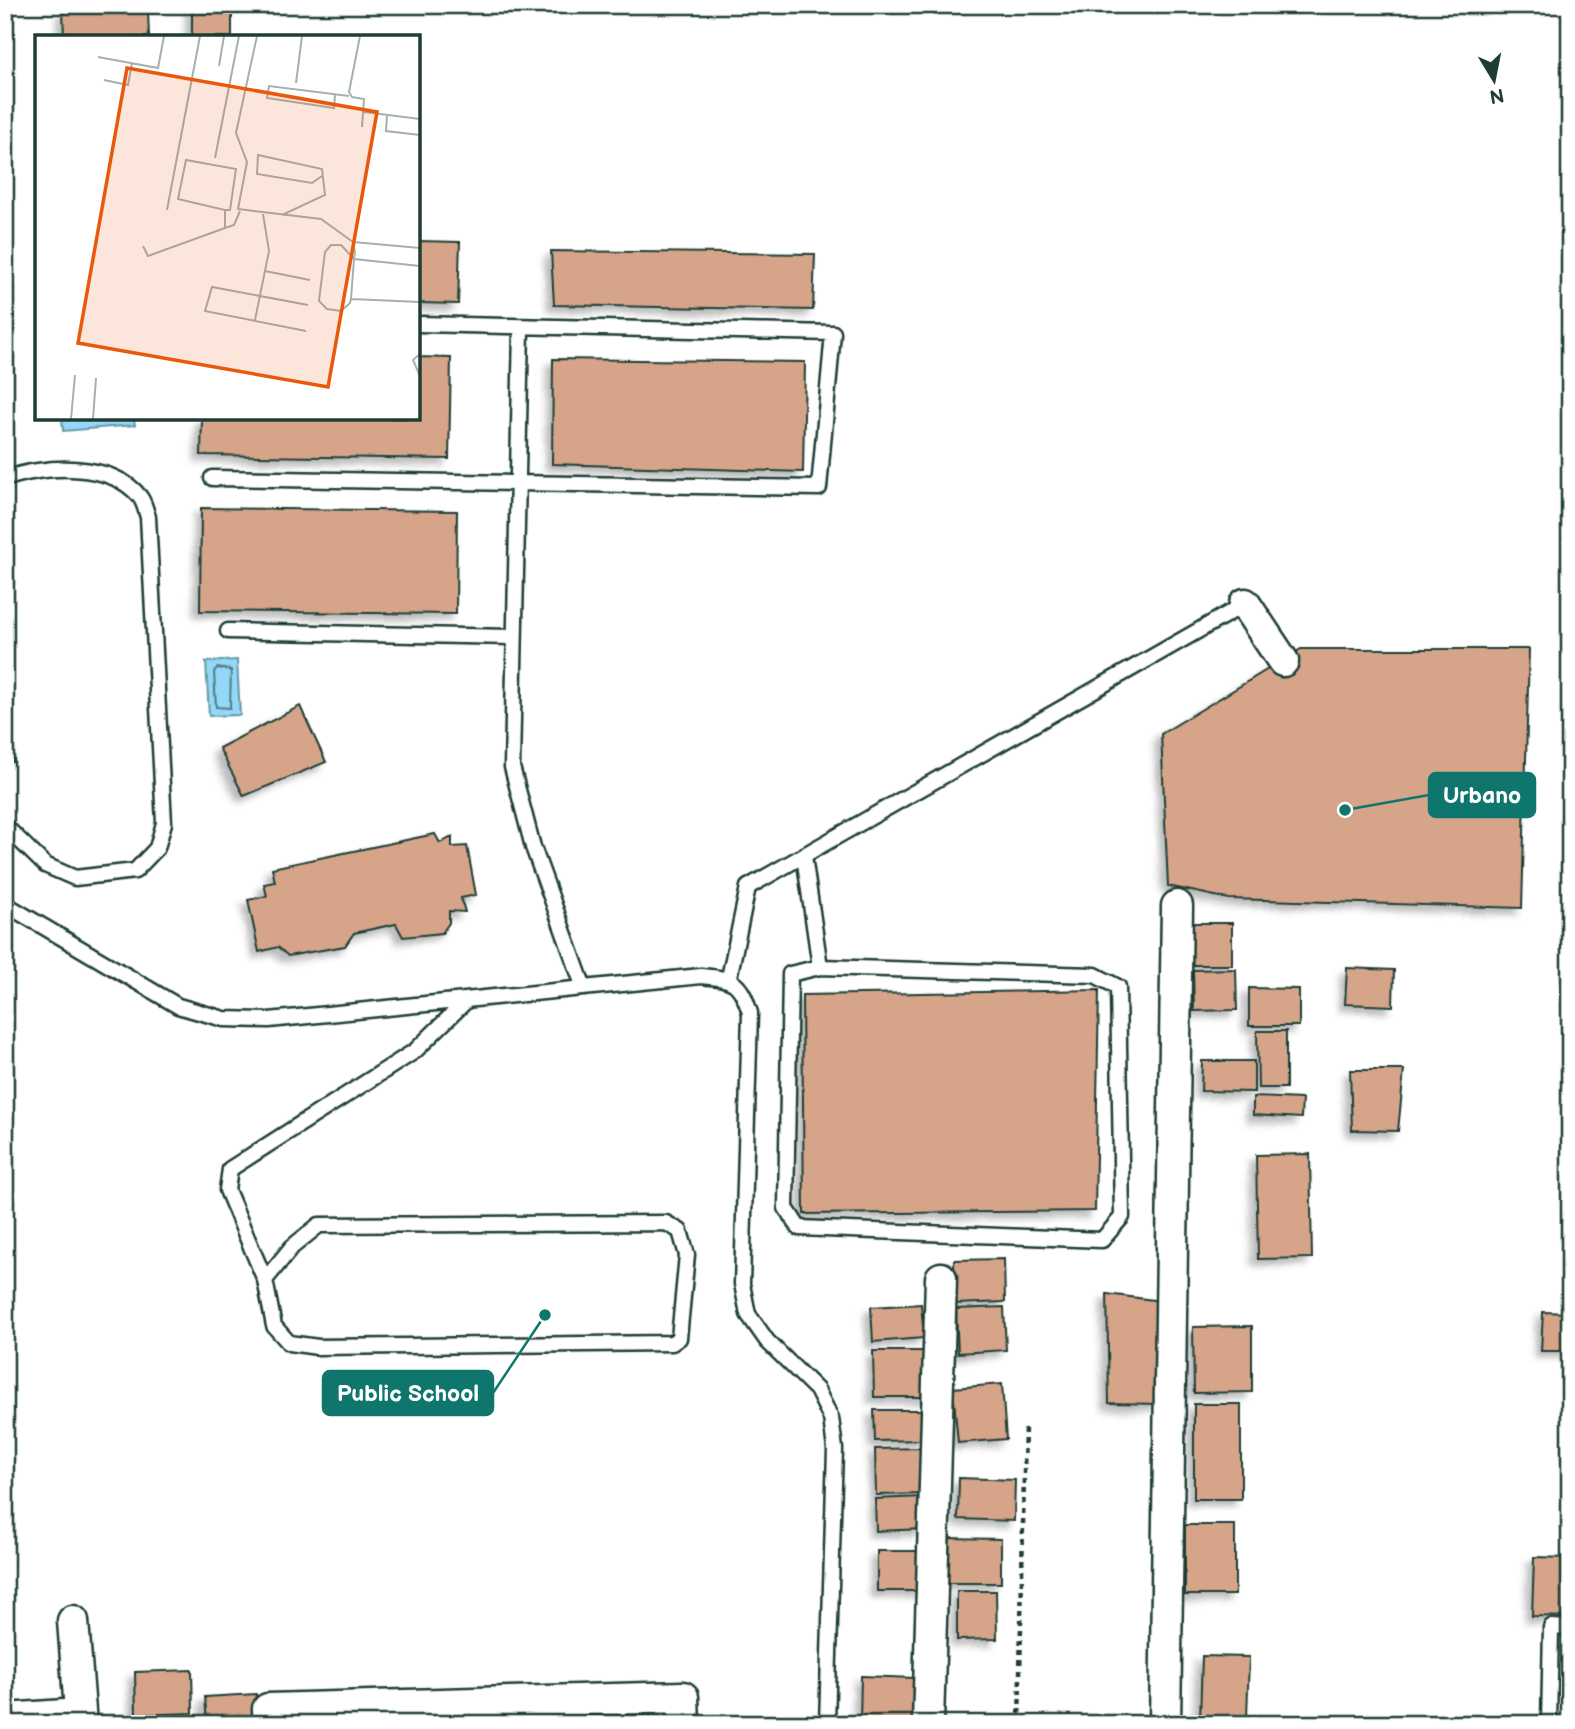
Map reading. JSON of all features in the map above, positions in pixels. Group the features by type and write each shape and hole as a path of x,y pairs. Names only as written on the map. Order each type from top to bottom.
{"street":[{"path":"1245,604 1283,661"},
{"path":"1165,1724 1177,906"},
{"path":"928,1724 941,1278"},
{"path":"5,1719 81,1719 74,1620"},
{"path":"269,1724 268,1709 683,1697 684,1724"}],"lane":[{"path":"212,478 819,488 833,333 420,324"},
{"path":"522,328 512,636 512,767 533,846 584,988"},
{"path":"5,480 41,470 90,472 121,480 142,498 148,517 164,823 157,848 135,871 75,878 45,866 5,826"},
{"path":"729,978 748,887 1245,604"},
{"path":"228,631 512,636"},
{"path":"804,856 820,967"},
{"path":"6,906 178,1006 224,1019 269,1020 701,976 729,978 743,991 750,1013 742,1284 748,1314 766,1341 817,1390 831,1418 835,1449 827,1724"},
{"path":"820,967 1096,975 1118,987 1122,1217 1113,1231 1102,1240 799,1228 786,1208 790,974 820,967"},
{"path":"265,1280 292,1247 319,1225 666,1223 680,1231 687,1255 679,1338 672,1343 318,1347 289,1343 274,1325 265,1280 227,1190 230,1169 415,1051 467,1000"},
{"path":"1549,1724 1551,1627 1570,1628"}],"path":[{"path":"1019,1724 1025,1425"}],"water":[{"path":"62,420 134,420 135,425 63,431"},
{"path":"237,660 240,715 209,716 206,662"}],"building":[{"path":"192,6 232,6 232,35 192,35"},
{"path":"63,11 148,11 149,35 64,35"},
{"path":"5,144 7,205 5,205"},
{"path":"420,241 460,242 458,304 420,303"},
{"path":"551,251 815,254 813,310 554,305"},
{"path":"420,357 451,358 449,459 201,455 202,420 420,420"},
{"path":"553,359 805,362 803,472 552,464"},
{"path":"201,508 457,511 456,614 200,611"},
{"path":"1301,649 1529,649 1522,908 1229,899 1168,886 1161,734"},
{"path":"5,705 13,762 5,762"},
{"path":"300,706 326,762 244,796 219,748"},
{"path":"435,834 440,843 452,837 452,847 467,846 476,895 461,898 465,912 449,911 449,923 442,933 403,937 396,924 354,933 345,946 288,956 278,947 259,952 248,900 267,896 264,884 275,882 272,868"},
{"path":"1188,923 1232,923 1232,965 1188,965"},
{"path":"1347,968 1394,970 1393,1006 1345,1004"},
{"path":"1236,969 1237,1010 1194,1011 1193,970"},
{"path":"1249,988 1299,989 1299,1026 1249,1026"},
{"path":"1099,990 1095,1211 804,1214 802,995"},
{"path":"1257,1031 1286,1031 1286,1088 1258,1088"},
{"path":"1202,1061 1254,1061 1254,1092 1201,1091"},
{"path":"1350,1070 1404,1070 1398,1131 1352,1130"},
{"path":"1253,1097 1302,1099 1301,1118 1253,1115"},
{"path":"1310,1154 1312,1258 1258,1259 1256,1155"},
{"path":"1004,1259 1005,1302 955,1304 954,1260"},
{"path":"1107,1294 1161,1301 1159,1404 1109,1403"},
{"path":"921,1304 924,1338 873,1342 871,1307"},
{"path":"1004,1307 1006,1350 958,1353 956,1309"},
{"path":"1543,1312 1570,1313 1570,1351 1541,1351"},
{"path":"1252,1326 1252,1392 1194,1393 1193,1327"},
{"path":"873,1351 928,1351 929,1397 874,1397"},
{"path":"1002,1384 1006,1439 958,1443 953,1388"},
{"path":"1194,1404 1241,1404 1241,1499 1194,1499"},
{"path":"874,1410 925,1410 925,1440 875,1441"},
{"path":"925,1448 926,1494 876,1495 875,1449"},
{"path":"959,1478 1015,1480 1014,1521 958,1519"},
{"path":"924,1497 925,1529 876,1531 875,1499"},
{"path":"1185,1525 1235,1525 1235,1595 1185,1595"},
{"path":"947,1538 1001,1539 1001,1583 947,1583"},
{"path":"877,1551 922,1551 922,1591 877,1591"},
{"path":"1534,1557 1570,1558 1570,1617 1532,1616"},
{"path":"957,1591 996,1591 997,1639 957,1640"},
{"path":"1202,1656 1249,1657 1247,1719 1200,1719"},
{"path":"192,1670 193,1713 136,1715 135,1672"},
{"path":"861,1676 915,1678 914,1724 860,1724"},
{"path":"256,1694 258,1724 207,1724 205,1697"}],"place":[{"name":"Urbano","path":"1345,810"},
{"name":"Public School","path":"545,1315"}]}
